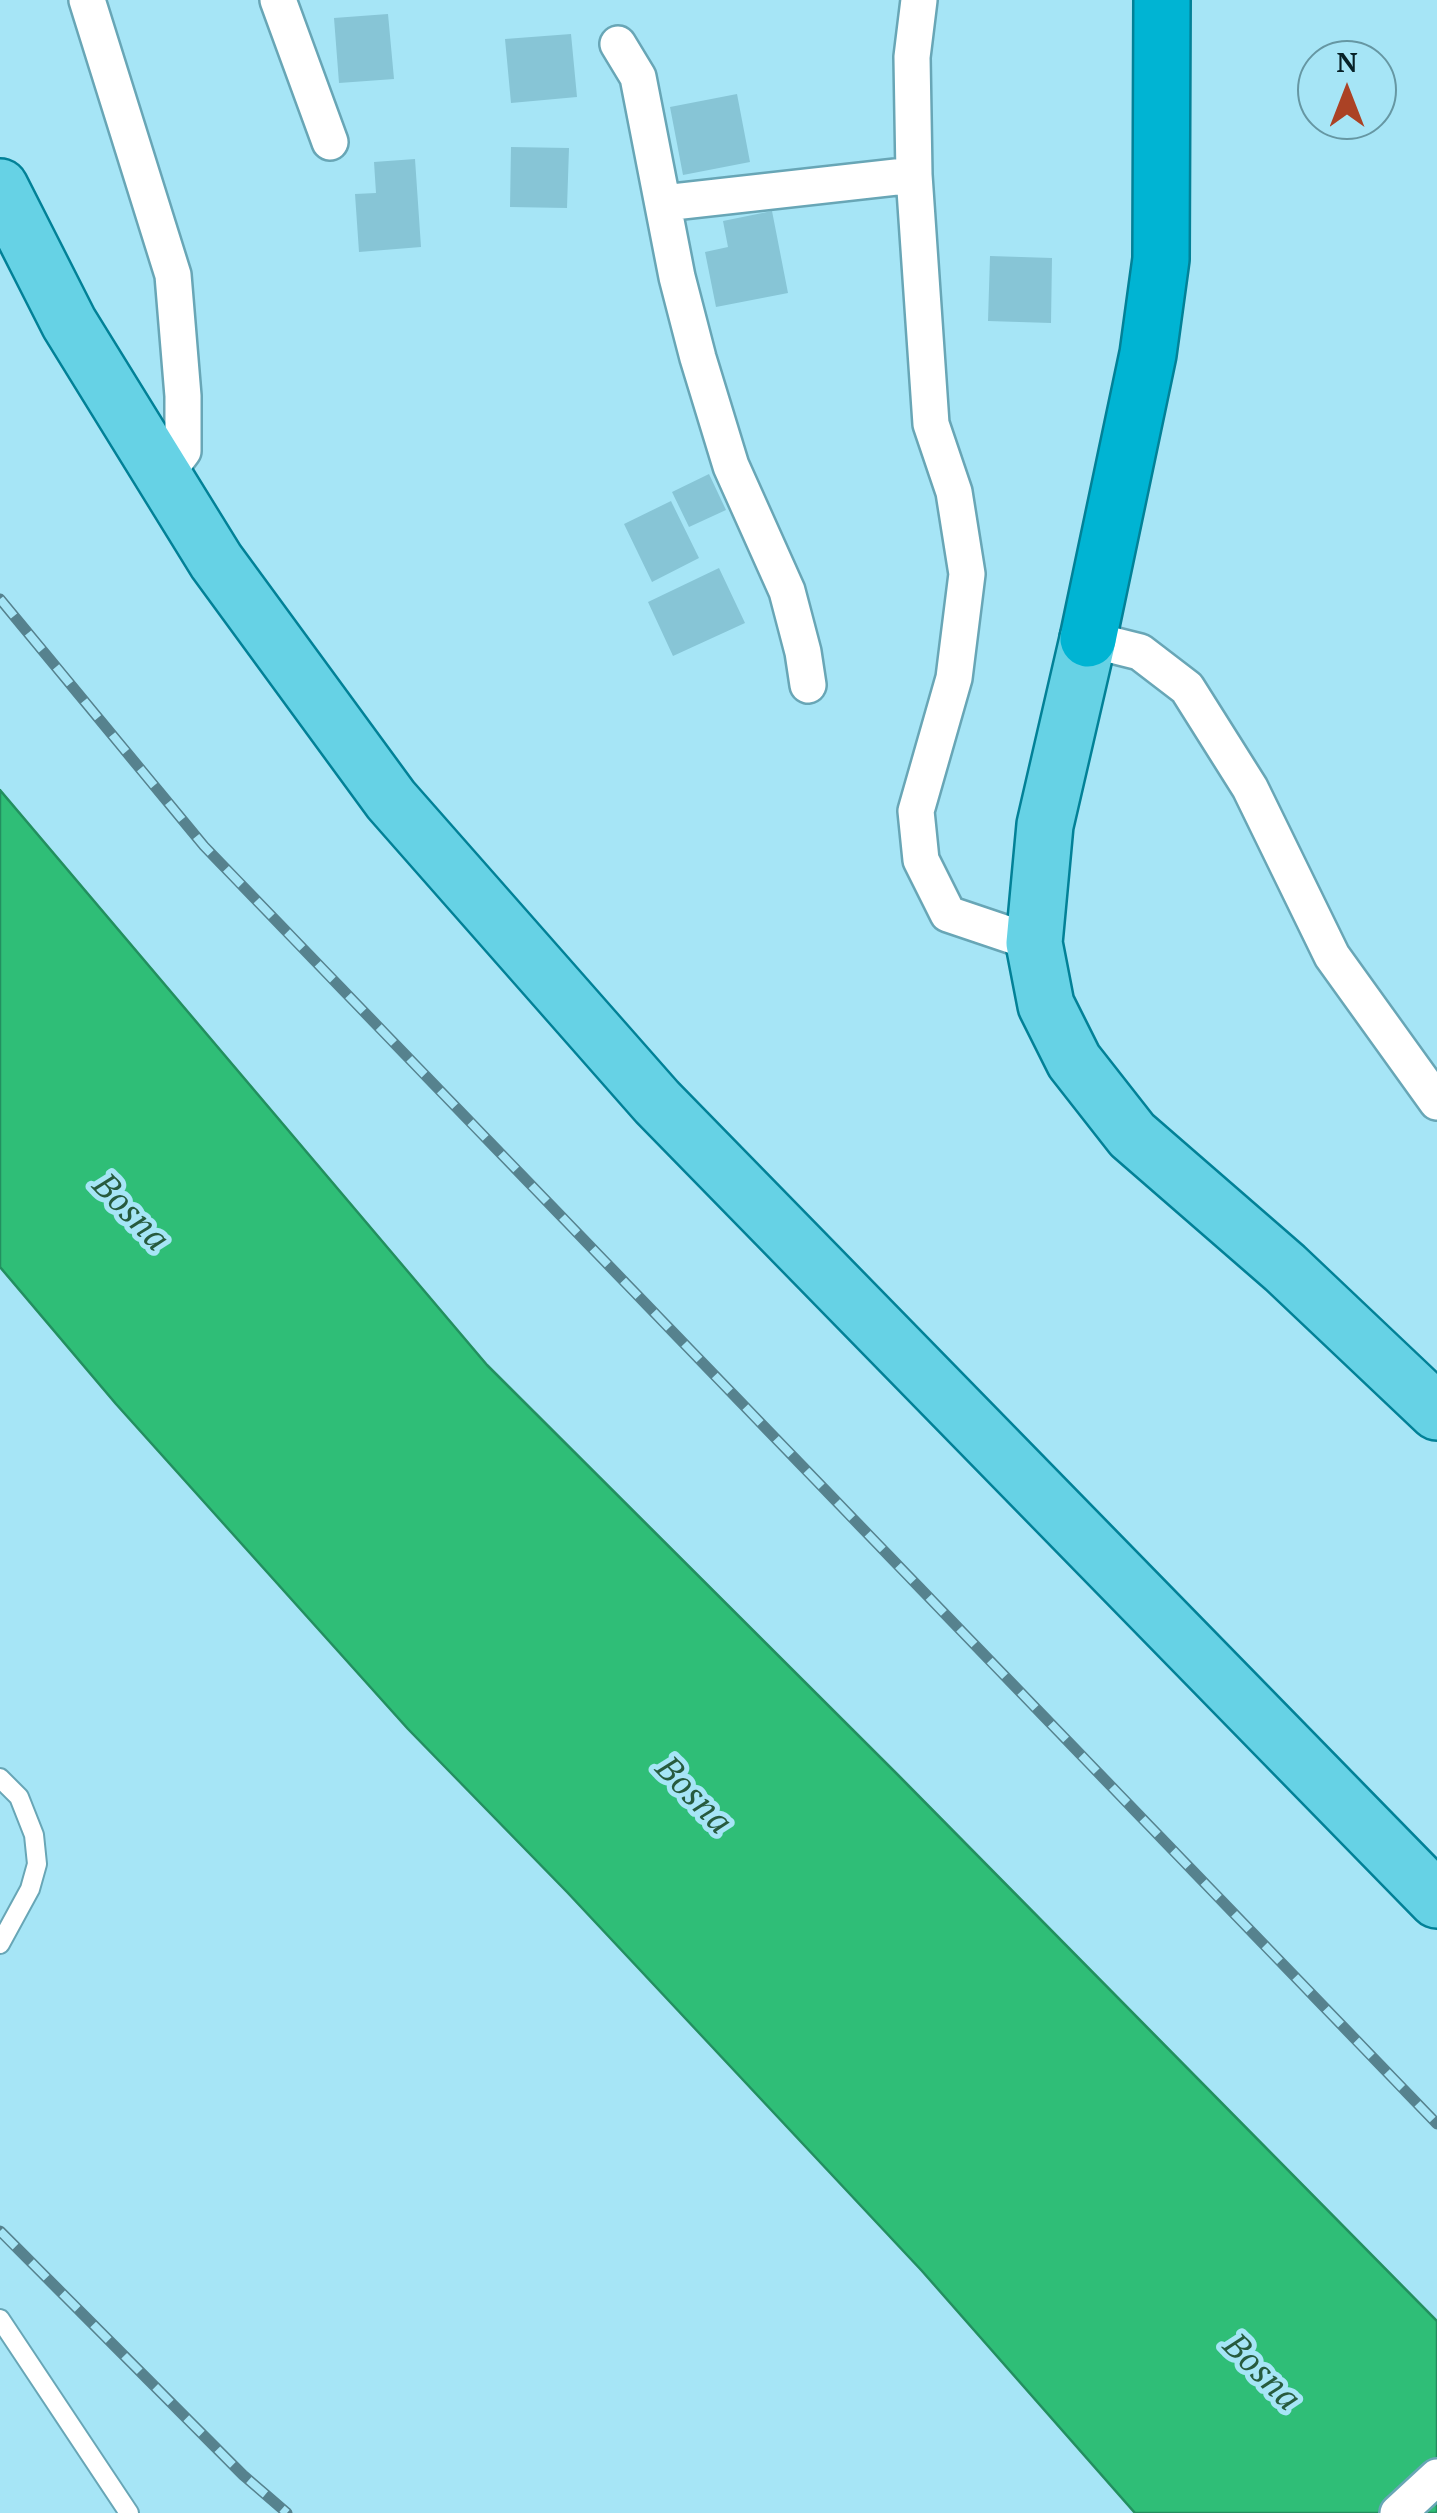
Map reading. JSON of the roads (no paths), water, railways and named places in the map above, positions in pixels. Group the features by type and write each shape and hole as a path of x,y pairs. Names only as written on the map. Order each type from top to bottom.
{"highway":[{"path":"1088,639 1148,354 1161,259 1162,0"}],"main road":[{"path":"0,187 69,323 216,561 391,800 656,1102 1437,1900"},
{"path":"1088,639 1045,825 1034,943 1046,1004 1074,1062 1132,1135 1284,1268 1437,1412"}],"street":[{"path":"278,0 330,142"},
{"path":"919,0 912,57 914,176 931,424 954,492 966,574 954,678 916,811 921,860 948,914 1034,943"},
{"path":"94,2 173,275 183,396 183,451 158,466"},
{"path":"618,44 638,77 698,358 731,466 788,592 808,685"},
{"path":"664,203 914,176"},
{"path":"1088,639 1140,652 1186,688 1250,788 1332,956 1437,1102"},
{"path":"1398,2513 1437,2477"}],"lane":[{"path":"0,1778 18,1797 34,1835 37,1864 30,1889 0,1944"},
{"path":"0,2319 129,2513"}],"water":[{"name":"Bosna","path":"0,790 487,1365 1437,2321 1437,2513 1135,2513 922,2271 567,1892 408,1729 116,1404 0,1267"}],"railway":[{"path":"0,599 204,846 1437,2124"},
{"path":"0,2231 243,2475 287,2513"}]}
